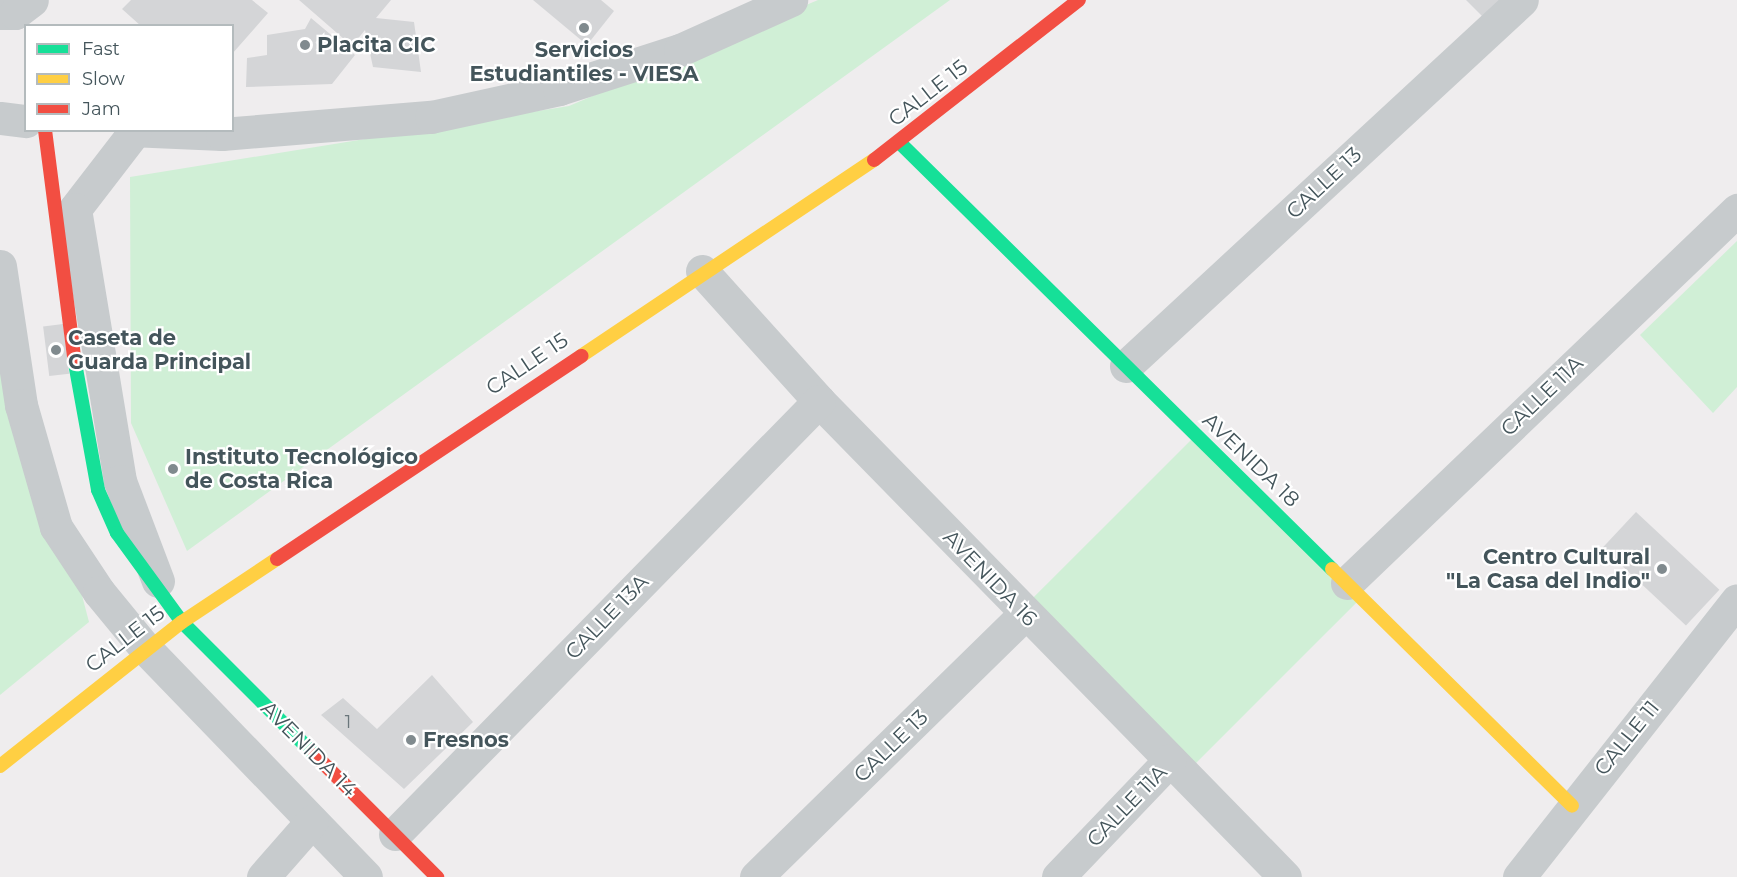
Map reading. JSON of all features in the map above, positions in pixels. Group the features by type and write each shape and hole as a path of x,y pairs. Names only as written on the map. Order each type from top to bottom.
{"street":[{"path":"0,13 15,13 32,0"},
{"path":"164,132 222,134 431,117 559,89 669,54 791,0"},
{"name":"CALLE 15","path":"0,766 145,648 702,270 900,142 1079,0"},
{"name":"CALLE 13","path":"1126,366 1521,0"},
{"path":"0,118 24,121"},
{"name":"AVENIDA 14","path":"45,132 61,228 78,394 98,490 117,533 162,591 182,622 437,877"},
{"path":"134,132 75,209 120,481 162,591"},
{"name":"AVENIDA 18","path":"900,142 1572,806"},
{"name":"CALLE 11A","path":"1347,583 1737,210"},
{"path":"0,266 21,405 56,527 99,592 145,648 366,877"},
{"name":"AVENIDA 16","path":"702,270 819,401 1025,614 1285,877"},
{"name":"CALLE 13A","path":"395,834 819,401"},
{"name":"CALLE 11","path":"1519,877 1572,806 1737,600"},
{"name":"CALLE 13","path":"756,877 1025,614"},
{"name":"CALLE 11A","path":"1058,877 1170,760"},
{"path":"263,877 312,821"}],"green space":[{"path":"818,0 950,0 187,551 131,423 130,177 569,106"},
{"path":"1737,241 1737,387 1713,413 1640,335"},
{"path":"0,284 89,622 0,695"},
{"path":"1196,435 1360,599 1185,774 1021,610"}],"building":[{"path":"131,0 252,0 268,13 234,52 234,24 139,24 122,9"},
{"path":"299,0 391,0 376,18 414,22 421,72 373,67 365,30 352,46"},
{"name":"Servicios Estudiantiles - VIESA","path":"533,0 601,0 614,11 587,45"},
{"path":"1466,0 1503,0 1484,18"},
{"name":"Placita CIC","path":"311,18 355,55 332,84 246,87 247,58 267,55 267,35 305,29"},
{"name":"Caseta de Guarda Principal","path":"63,324 69,374 49,376 43,326"},
{"name":"Centro Cultural \"La Casa del Indio\"","path":"1636,512 1719,590 1686,626 1603,548"},
{"name":"Fresnos","path":"432,675 473,722 404,789 321,715 343,698 377,729"}],"traffic: fast":[{"path":"900,143 1332,569"},
{"path":"75,363 98,490 117,533 182,622 315,755"}],"traffic: slow":[{"path":"581,356 874,160"},
{"path":"0,766 182,622 277,559"},
{"path":"1332,569 1572,806"}],"traffic: jam":[{"path":"874,160 1079,0"},
{"path":"45,132 75,363"},
{"path":"277,559 581,356"},
{"path":"315,755 437,877"}],"place":[{"name":"Servicios Estudiantiles - VIESA","path":"584,28"},
{"name":"Placita CIC","path":"305,45"},
{"name":"Caseta de Guarda Principal","path":"56,350"},
{"name":"Instituto Tecnológico de Costa Rica","path":"173,469"},
{"name":"Centro Cultural \"La Casa del Indio\"","path":"1662,569"},
{"name":"Fresnos","path":"411,740"}]}
